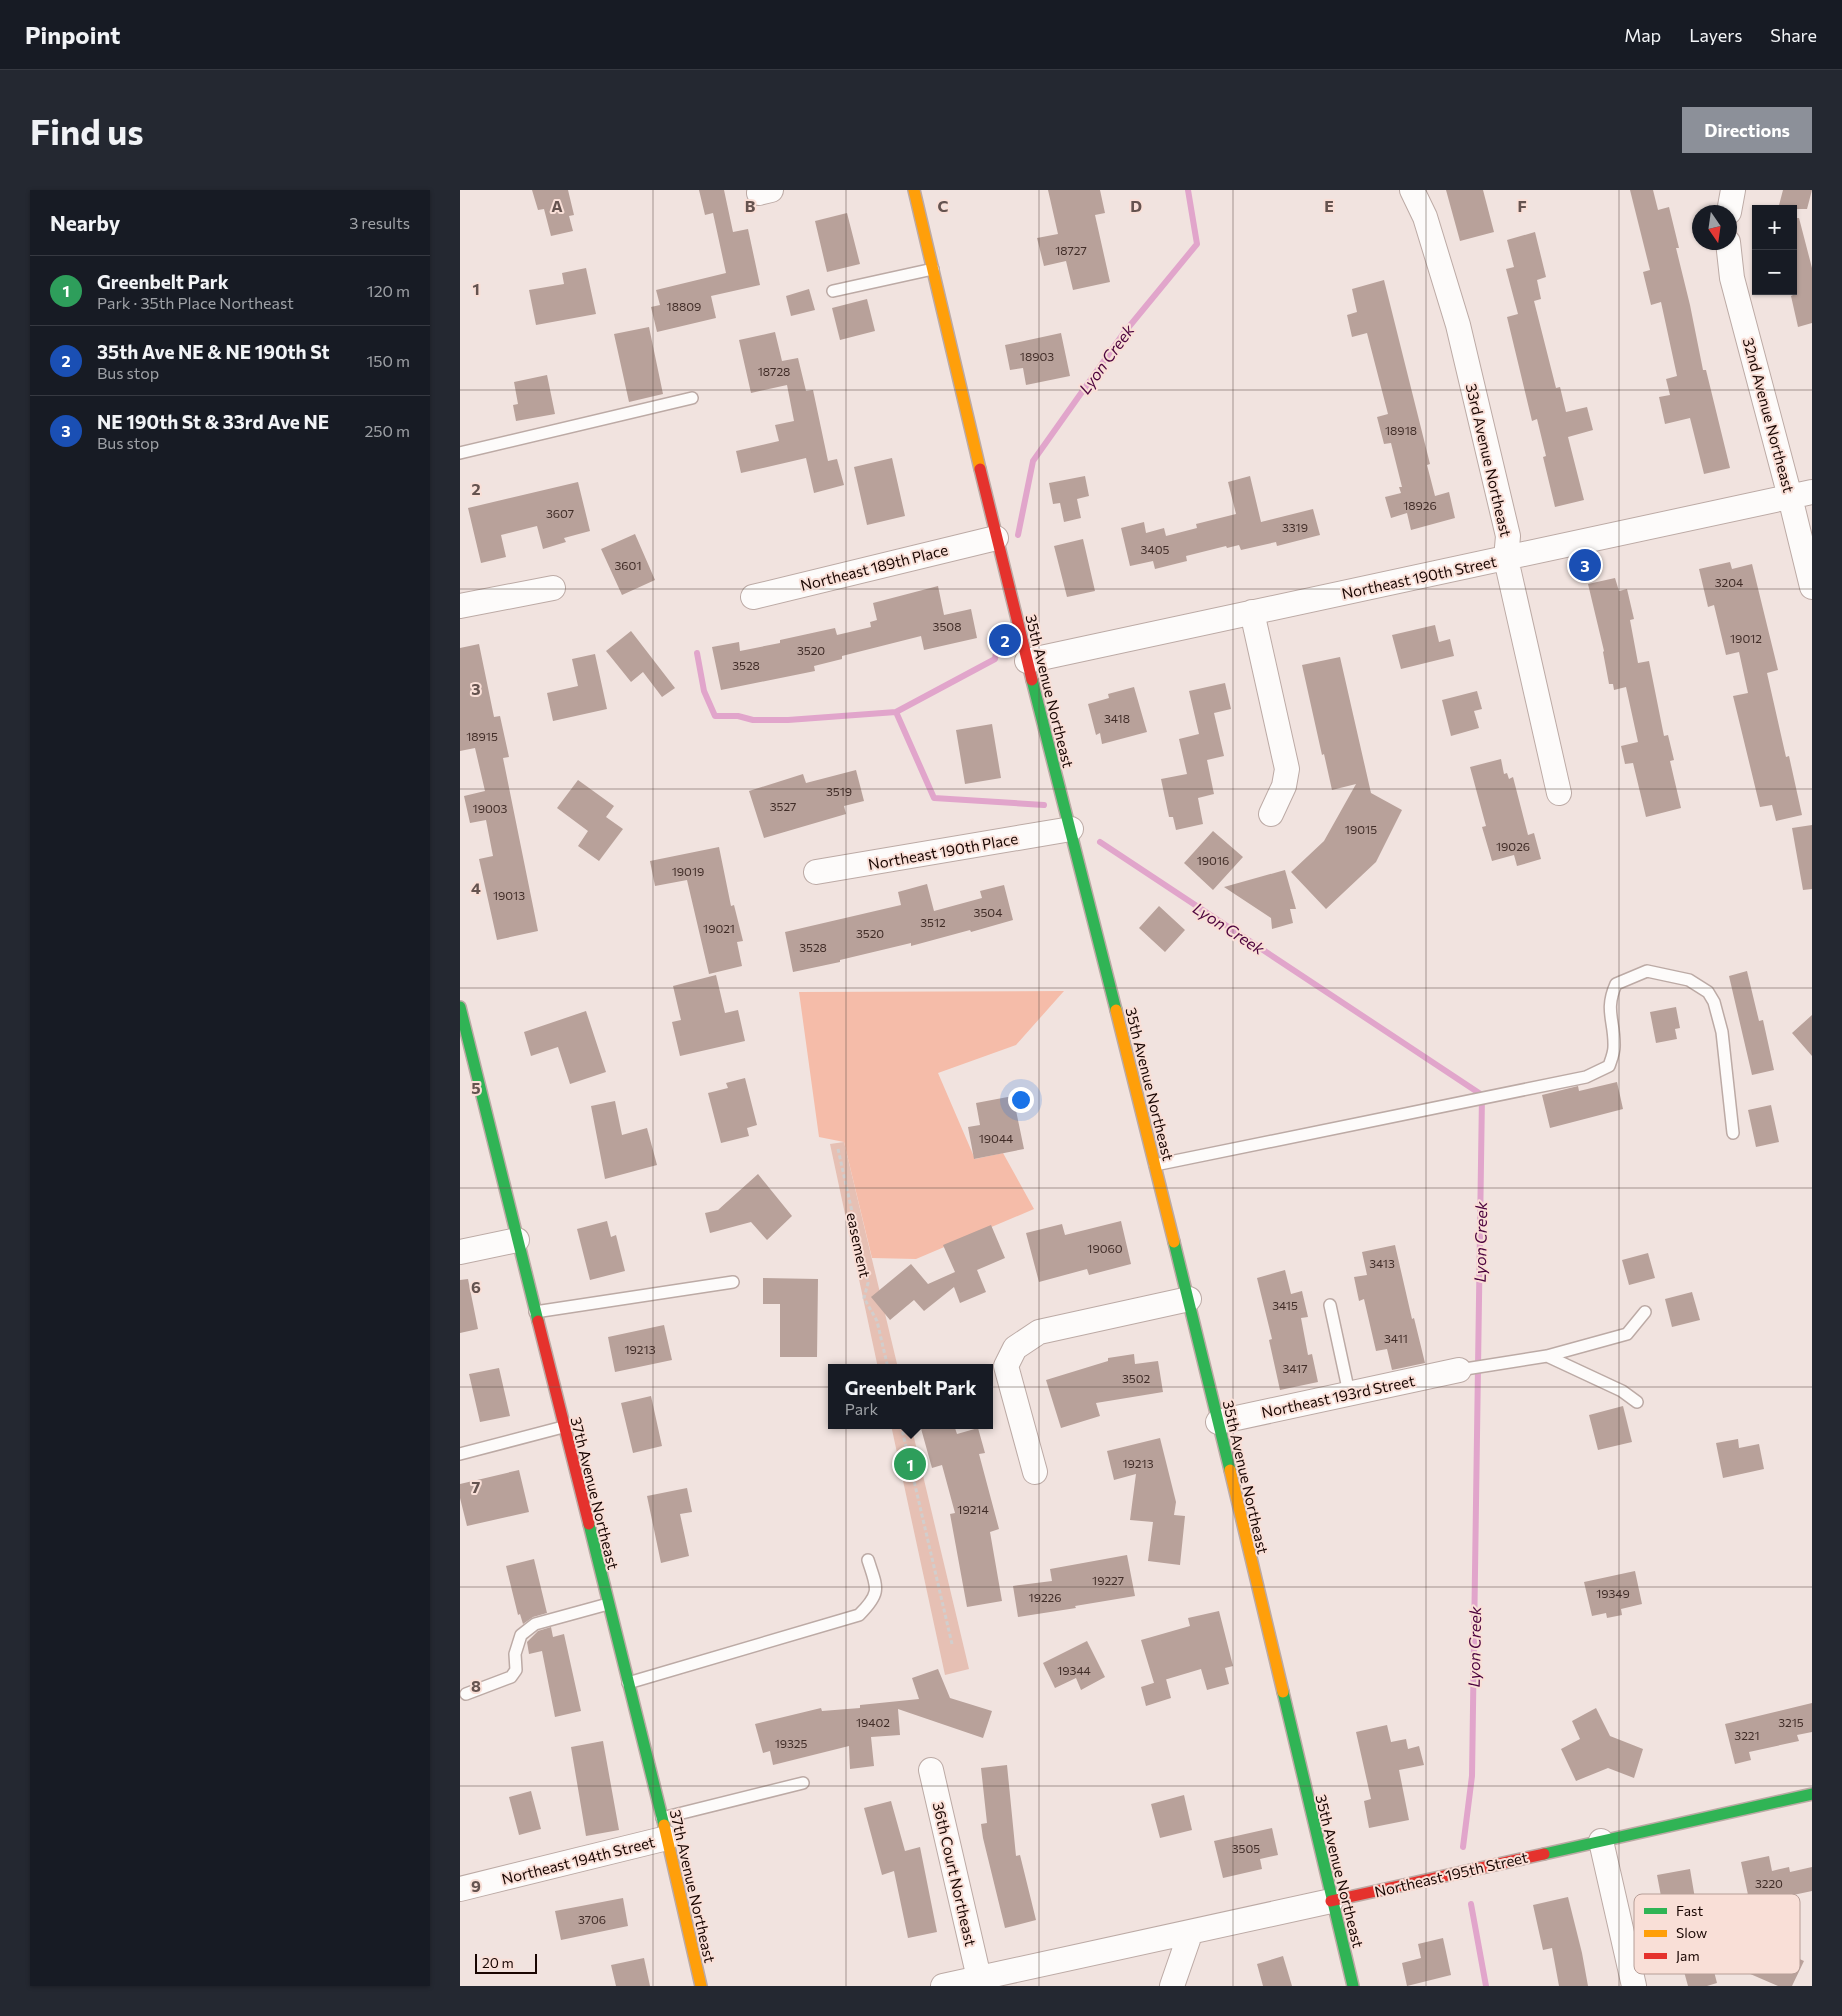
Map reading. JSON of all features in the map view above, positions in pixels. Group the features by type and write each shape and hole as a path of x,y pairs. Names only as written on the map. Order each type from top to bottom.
{"street":[{"name":"35th Avenue Northeast","path":"914,190 996,538 1189,1299 1331,1901 1353,1986"},
{"name":"33rd Avenue Northeast","path":"1412,190 1425,218 1458,325 1508,536 1506,558 1560,793"},
{"path":"1730,205 1733,190"},
{"name":"32nd Avenue Northeast","path":"1729,250 1732,278 1801,494 1812,587"},
{"name":"Northeast 190th Street","path":"1027,661 1801,494"},
{"name":"Northeast 189th Place","path":"753,597 996,538"},
{"path":"460,606 553,588"},
{"path":"1252,612 1287,769 1284,786 1271,814"},
{"name":"Northeast 190th Place","path":"816,872 1071,829"},
{"name":"37th Avenue Northeast","path":"460,1006 664,1828 701,1986"},
{"path":"460,1252 517,1240"},
{"path":"1036,1472 1006,1366 1015,1348 1039,1332 1189,1299"},
{"name":"Northeast 193rd Street","path":"1218,1422 1459,1370"},
{"name":"36th Court Northeast","path":"931,1770 978,1978"},
{"name":"Northeast 195th Street","path":"943,1986 1190,1934 1812,1794"},
{"name":"Northeast 194th Street","path":"460,1889 664,1828"},
{"path":"1600,1841 1634,1986"},
{"path":"1172,1986 1190,1934"}],"lane":[{"path":"833,292 933,269"},
{"path":"460,453 692,398"},
{"path":"1155,1165 1586,1077 1609,1066 1614,1048 1610,1016 1611,996 1616,984 1647,971 1689,980 1708,992 1714,1002 1722,1032 1733,1133"},
{"path":"535,1312 732,1282"},
{"path":"1330,1305 1349,1393"},
{"path":"1459,1370 1547,1356 1627,1334 1645,1312"},
{"path":"1547,1356 1622,1391 1637,1402"},
{"path":"460,1454 563,1427"},
{"path":"628,1683 859,1614 873,1601 877,1587 868,1560"},
{"path":"466,1694 511,1677 516,1670 515,1654 522,1635 535,1624 608,1604"},
{"path":"664,1828 803,1783"}],"path":[{"name":"easement","path":"838,1149 868,1283 864,1298 877,1321 887,1364"},
{"path":"902,1429 952,1644"}],"shaded area":[{"path":"1064,991 1016,1045 938,1073 975,1159 1003,1153 1034,1209 916,1259 872,1258 844,1142 819,1137 799,992"},
{"path":"844,1142 897,1364 877,1364 830,1144"},
{"path":"892,1429 912,1429 969,1669 945,1675"}],"building":[{"path":"532,190 568,190 574,215 569,216 573,231 551,236 544,209 538,210"},
{"path":"699,190 724,190 733,232 748,229 760,285 711,296 716,318 657,332 651,307 660,305 656,290 726,273 713,213 705,215"},
{"path":"1048,190 1100,190 1105,213 1095,215 1110,282 1073,290 1066,261 1044,266 1037,238 1058,234"},
{"path":"1446,190 1483,190 1494,232 1460,241"},
{"path":"1630,190 1653,190 1658,210 1669,207 1679,248 1676,248 1703,370 1706,370 1730,468 1704,474 1690,418 1665,424 1659,397 1670,395 1666,379 1677,376 1661,302 1651,305 1643,272 1650,270"},
{"path":"1783,190 1812,190 1807,209 1797,209 1797,205 1779,205"},
{"path":"847,213 860,264 827,272 815,221"},
{"path":"1797,218 1799,218 1812,268 1812,323 1798,327 1791,296 1797,295"},
{"path":"1535,232 1546,277 1537,280 1541,299 1534,301 1556,388 1560,387 1566,412 1587,407 1593,430 1568,437 1584,500 1555,507 1543,457 1546,456 1537,419 1532,421 1507,317 1518,314 1506,269 1514,267 1507,240"},
{"path":"586,268 596,314 536,325 529,290 564,284 562,273"},
{"path":"1384,280 1430,464 1427,465 1435,496 1449,492 1455,518 1411,530 1407,513 1391,518 1385,497 1401,493 1399,487 1402,487 1391,443 1384,444 1377,417 1388,414 1367,333 1352,337 1347,315 1357,312 1352,289"},
{"path":"809,289 815,310 791,316 786,296"},
{"path":"867,299 875,331 840,340 832,308"},
{"path":"649,327 663,394 629,402 614,334"},
{"path":"775,332 782,361 798,358 806,391 813,390 828,461 837,459 844,485 814,493 806,458 741,473 736,451 779,441 775,425 794,421 787,385 751,393 739,340"},
{"path":"1061,333 1070,376 1026,385 1023,368 1010,370 1005,345"},
{"path":"547,375 555,414 516,421 513,405 518,404 514,382"},
{"path":"892,458 905,516 867,525 854,467"},
{"path":"1085,476 1089,496 1077,499 1081,518 1064,522 1060,503 1053,504 1049,483"},
{"path":"1250,476 1261,522 1313,509 1320,535 1277,546 1276,542 1241,550 1239,545 1227,548 1226,546 1186,556 1187,561 1155,569 1153,561 1130,566 1121,528 1144,522 1146,533 1164,528 1166,536 1197,528 1196,524 1236,514 1228,482"},
{"path":"578,482 590,531 564,538 566,542 543,549 537,526 501,535 506,557 481,563 468,508"},
{"path":"635,534 655,580 622,595 601,549"},
{"path":"1083,539 1095,591 1067,597 1054,546"},
{"path":"1730,562 1732,569 1752,564 1778,670 1767,673 1786,757 1789,756 1802,815 1776,821 1772,805 1760,807 1733,696 1748,693 1739,652 1726,655 1714,605 1708,607 1699,569"},
{"path":"1615,578 1619,591 1627,589 1634,619 1630,620 1638,663 1649,661 1664,736 1668,735 1674,760 1670,761 1681,808 1646,817 1633,763 1625,764 1621,746 1638,742 1626,687 1614,690 1613,684 1609,684 1604,651 1588,584"},
{"path":"938,586 944,615 971,609 977,638 924,650 921,636 842,656 842,659 814,666 815,671 721,690 712,647 739,642 740,651 780,643 780,640 835,628 837,635 871,627 870,622 877,620 873,603"},
{"path":"1435,625 1439,642 1450,639 1454,656 1401,669 1392,635"},
{"path":"631,631 675,688 662,697 643,672 631,682 606,651"},
{"path":"479,644 494,717 500,716 509,757 503,758 538,931 497,940 479,859 493,856 486,820 470,823 464,796 485,791 475,748 460,751 460,648"},
{"path":"595,654 607,709 553,721 547,693 578,686 572,659"},
{"path":"1340,657 1371,793 1402,810 1376,862 1326,909 1291,872 1324,841 1356,784 1332,790 1324,754 1322,755 1302,665"},
{"path":"1225,683 1231,709 1214,713 1224,756 1207,760 1214,794 1198,798 1203,824 1176,830 1173,817 1169,817 1161,779 1187,774 1179,739 1199,734 1189,691"},
{"path":"1134,687 1147,732 1102,744 1100,733 1096,735 1088,704 1109,698 1108,694"},
{"path":"1477,691 1482,709 1474,711 1479,728 1451,736 1442,700"},
{"path":"992,724 1001,778 965,784 956,730"},
{"path":"1501,759 1504,774 1507,773 1509,779 1513,777 1528,835 1534,833 1541,859 1517,866 1514,855 1492,861 1482,827 1486,826 1470,767"},
{"path":"856,770 864,801 844,806 846,814 764,838 749,791 803,774 806,783"},
{"path":"578,780 614,806 606,817 623,829 599,861 578,846 588,831 557,808"},
{"path":"1812,825 1812,889 1803,890 1792,828"},
{"path":"1213,831 1243,857 1213,890 1184,863"},
{"path":"719,847 731,906 734,905 743,941 737,942 742,966 709,974 687,880 655,886 650,861"},
{"path":"1285,870 1296,909 1290,909 1293,923 1272,929 1271,918 1224,887"},
{"path":"927,884 934,911 982,898 980,891 1004,885 1013,920 971,932 970,930 911,946 911,943 840,960 840,962 793,972 785,932 901,905 898,892"},
{"path":"1159,906 1185,930 1165,952 1139,928"},
{"path":"1747,971 1759,1021 1763,1020 1774,1070 1752,1075 1729,976"},
{"path":"716,975 725,1013 738,1010 745,1041 680,1056 672,1022 681,1020 673,986"},
{"path":"1676,1007 1680,1028 1675,1029 1677,1039 1656,1043 1650,1012"},
{"path":"586,1011 606,1072 570,1084 558,1047 531,1056 524,1032"},
{"path":"1812,1015 1812,1056 1792,1033"},
{"path":"745,1078 757,1125 747,1128 749,1136 721,1143 708,1093 728,1088 726,1083"},
{"path":"1617,1082 1623,1109 1550,1128 1542,1095 1578,1086 1579,1091"},
{"path":"1013,1096 1024,1149 974,1159 968,1127 980,1125 976,1103"},
{"path":"615,1101 622,1135 647,1128 657,1165 605,1179 591,1106"},
{"path":"1771,1105 1779,1142 1756,1147 1748,1110"},
{"path":"758,1174 792,1216 767,1240 751,1222 710,1233 705,1213 718,1210"},
{"path":"607,1221 611,1237 616,1235 625,1271 590,1280 577,1229"},
{"path":"1121,1221 1131,1264 1089,1275 1087,1269 1039,1282 1026,1233 1062,1224 1065,1235"},
{"path":"991,1225 1005,1258 977,1270 986,1292 960,1303 954,1287 924,1311 914,1300 890,1320 871,1297 911,1264 928,1284 955,1272 943,1245"},
{"path":"1395,1245 1412,1319 1414,1318 1425,1363 1392,1370 1387,1349 1376,1351 1364,1299 1359,1301 1354,1277 1367,1275 1362,1252"},
{"path":"1648,1253 1655,1278 1629,1285 1622,1260"},
{"path":"1285,1270 1291,1294 1302,1291 1308,1317 1301,1318 1308,1355 1312,1354 1318,1382 1280,1390 1269,1340 1272,1339 1257,1278"},
{"path":"763,1278 818,1279 817,1357 780,1357 780,1304 763,1304"},
{"path":"468,1279 478,1329 460,1333 460,1280"},
{"path":"1692,1292 1700,1320 1672,1327 1665,1299"},
{"path":"664,1325 672,1360 615,1372 608,1337"},
{"path":"1134,1354 1135,1364 1158,1361 1163,1392 1096,1403 1100,1416 1061,1428 1046,1380 1108,1361 1108,1358"},
{"path":"499,1368 510,1416 480,1422 469,1374"},
{"path":"651,1396 662,1446 633,1453 621,1403"},
{"path":"1623,1406 1632,1442 1598,1450 1589,1415"},
{"path":"921,1429 955,1429 957,1434 978,1429 985,1453 979,1454 999,1529 990,1532 1002,1601 967,1607 950,1514 955,1513 942,1465 932,1468"},
{"path":"1160,1438 1176,1502 1174,1515 1185,1516 1180,1565 1148,1561 1153,1522 1130,1520 1136,1474 1114,1480 1107,1451"},
{"path":"1738,1439 1739,1448 1759,1444 1764,1469 1723,1478 1716,1443"},
{"path":"519,1470 529,1512 467,1526 460,1498 460,1484"},
{"path":"687,1488 692,1512 680,1514 689,1556 661,1563 647,1496"},
{"path":"1127,1555 1135,1596 1018,1617 1013,1586 1052,1581 1050,1569"},
{"path":"534,1559 547,1613 533,1617 523,1624 520,1614 518,1615 506,1566"},
{"path":"1635,1571 1642,1604 1621,1609 1622,1615 1607,1618 1606,1613 1592,1616 1584,1582"},
{"path":"1219,1611 1233,1666 1225,1668 1229,1684 1207,1690 1201,1669 1154,1683 1141,1640 1190,1626 1188,1618"},
{"path":"551,1627 553,1637 564,1634 581,1711 555,1717 542,1651 529,1654 527,1642 538,1631"},
{"path":"1087,1641 1105,1677 1081,1690 1076,1678 1055,1688 1043,1663"},
{"path":"938,1669 950,1698 992,1711 983,1738 898,1709 900,1735 871,1737 874,1766 850,1769 849,1746 773,1765 770,1751 763,1753 755,1724 821,1708 822,1711 860,1708 860,1705 919,1699 912,1678"},
{"path":"1166,1679 1171,1698 1146,1706 1141,1687"},
{"path":"1812,1703 1812,1732 1797,1735 1799,1741 1749,1752 1751,1760 1735,1764 1725,1724"},
{"path":"1596,1708 1610,1736 1643,1749 1634,1778 1608,1768 1576,1781 1561,1749 1580,1739 1572,1721"},
{"path":"1387,1725 1391,1742 1406,1739 1408,1749 1419,1746 1424,1765 1399,1770 1409,1820 1369,1828 1364,1801 1371,1799 1356,1732"},
{"path":"603,1741 619,1830 586,1836 571,1747"},
{"path":"1007,1765 1016,1856 1020,1855 1036,1920 1005,1928 983,1838 981,1824 987,1823 981,1768"},
{"path":"531,1791 541,1829 519,1835 509,1797"},
{"path":"1184,1795 1192,1830 1160,1838 1151,1804"},
{"path":"891,1801 905,1851 920,1847 937,1932 908,1938 894,1871 882,1875 864,1808"},
{"path":"1272,1828 1278,1855 1260,1859 1262,1869 1223,1878 1214,1841"},
{"path":"1769,1856 1772,1871 1789,1867 1790,1872 1812,1867 1812,1891 1798,1894 1748,1894 1741,1862"},
{"path":"1690,1869 1694,1894 1661,1894 1657,1875"},
{"path":"1568,1897 1588,1986 1559,1986 1552,1948 1543,1950 1533,1905"},
{"path":"623,1898 628,1926 561,1940 555,1911"},
{"path":"1443,1938 1451,1975 1407,1986 1402,1963 1421,1958 1418,1944"},
{"path":"1283,1956 1292,1986 1263,1986 1257,1964"},
{"path":"644,1958 650,1986 616,1986 611,1965"},
{"path":"1800,1959 1804,1961 1800,1969"},
{"path":"1685,1974 1715,1974 1717,1983 1707,1986 1688,1986"},
{"path":"1750,1974 1798,1974 1792,1986 1778,1986"}],"waterway":[{"name":"Lyon Creek","path":"1018,535 1033,461 1123,334 1197,244 1188,190"},
{"name":"Lyon Creek","path":"1000,628 995,659 896,712 934,798 1044,805"},
{"path":"697,653 704,691 715,716 738,716 753,720 788,720 896,712"},
{"name":"Lyon Creek","path":"1100,842 1482,1095 1472,1776 1463,1847"},
{"name":"Lyon Creek","path":"1471,1904 1486,1986"}],"traffic: fast":[{"path":"1032,680 1116,1010"},
{"path":"460,1007 538,1321"},
{"path":"1174,1242 1230,1470"},
{"path":"589,1524 664,1825"},
{"path":"1283,1692 1353,1986"},
{"path":"1544,1854 1812,1794"}],"traffic: slow":[{"path":"914,190 980,469"},
{"path":"1116,1010 1174,1242"},
{"path":"1230,1470 1283,1692"},
{"path":"664,1825 701,1986"}],"traffic: jam":[{"path":"980,469 1032,680"},
{"path":"538,1321 589,1524"},
{"path":"1331,1901 1544,1854"}],"place":[{"name":"NE 190th St & 33rd Ave NE","path":"1585,565"},
{"name":"35th Ave NE & NE 190th St","path":"1005,640"},
{"name":"Greenbelt Park","path":"910,1464"}]}
